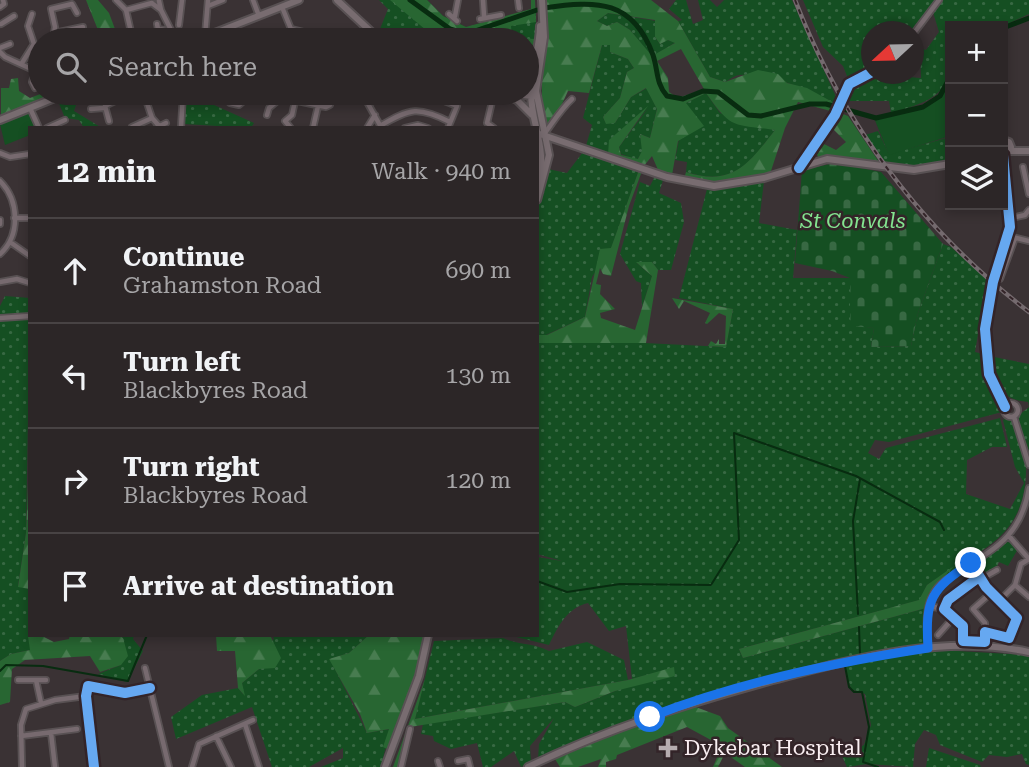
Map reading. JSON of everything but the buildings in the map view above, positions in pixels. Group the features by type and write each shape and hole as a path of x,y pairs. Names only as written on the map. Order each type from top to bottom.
{"main road":[{"path":"228,28 299,0"},
{"path":"331,0 361,28"},
{"path":"337,0 352,19 364,28"},
{"path":"539,44 542,23 540,0"},
{"path":"0,120 36,105"},
{"path":"523,105 538,120"},
{"path":"535,105 548,160 539,193"},
{"path":"543,136 667,177 705,185 747,182 827,159 914,170 945,165"},
{"path":"539,177 543,159 543,136"},
{"path":"1008,142 1026,150"},
{"path":"1008,153 1026,150"},
{"path":"388,767 421,683 430,637"},
{"path":"528,767 679,706 854,659 959,646 1029,652"}],"street":[{"path":"0,7 4,4 3,0"},
{"path":"116,0 126,10 130,28"},
{"path":"177,21 182,0"},
{"path":"206,28 208,3 223,0"},
{"path":"253,0 259,16"},
{"path":"454,17 458,0"},
{"path":"483,0 482,18 501,15"},
{"path":"518,0 519,8"},
{"path":"923,21 939,0"},
{"path":"53,28 51,9 73,2 77,13"},
{"path":"126,10 152,2 160,10 170,28"},
{"path":"282,7 291,28"},
{"path":"28,28 32,14"},
{"path":"0,26 14,16"},
{"path":"75,28 84,26"},
{"path":"10,44 0,50 8,59 28,66"},
{"path":"22,62 28,53"},
{"path":"799,168 839,106 849,84 861,78"},
{"path":"543,136 557,119 560,110 572,99"},
{"path":"91,108 110,105"},
{"path":"148,105 158,126"},
{"path":"182,126 183,105"},
{"path":"268,116 272,105"},
{"path":"289,126 285,121 292,115 293,105 330,105"},
{"path":"370,105 380,126"},
{"path":"382,126 399,115 418,110 449,125 457,106 455,105"},
{"path":"491,105 487,123 491,126"},
{"path":"313,126 318,106"},
{"path":"30,108 38,126"},
{"path":"103,108 109,121"},
{"path":"369,126 375,115"},
{"path":"131,126 152,118"},
{"path":"161,126 166,123"},
{"path":"0,153 10,157 28,154"},
{"path":"1023,167 1029,194"},
{"path":"0,181 14,201 15,218 10,242 0,254"},
{"path":"1008,186 1011,218 993,282 985,328 989,374 1007,415 1014,416"},
{"path":"1011,218 1025,215 1029,210"},
{"path":"15,218 28,218"},
{"path":"1008,236 1029,241"},
{"path":"1002,277 1015,238"},
{"path":"10,242 28,255"},
{"path":"0,282 17,279 28,282"},
{"path":"0,318 28,316"},
{"path":"1005,407 1010,403 1017,408 1014,416 1029,465"},
{"path":"928,648 928,609 932,596 944,580 1009,536 1024,512 1029,488"},
{"path":"999,601 1015,585 1021,564 1029,559 1009,536"},
{"path":"971,563 991,593 1017,618 1009,638 985,632"},
{"path":"944,609 954,594 997,570"},
{"path":"1015,585 1029,597"},
{"path":"934,607 944,609 964,628 964,641 985,642 985,622 973,609 991,593"},
{"path":"937,636 954,617"},
{"path":"145,668 169,767"},
{"path":"18,680 46,680"},
{"path":"36,680 41,704"},
{"path":"94,767 86,690 92,685 125,693 150,688"},
{"path":"22,767 23,713 41,704 86,696"},
{"path":"192,767 199,744 253,720"},
{"path":"245,724 260,767"},
{"path":"21,736 76,729"},
{"path":"401,767 410,729"},
{"path":"51,733 55,767"},
{"path":"216,736 231,767"},
{"path":"458,761 468,759 470,767"},
{"path":"438,761 440,767"}],"green space":[{"path":"86,0 98,0 109,13 115,28 97,28"},
{"path":"379,0 427,0 443,16 466,27 536,11 536,28 380,28 388,9"},
{"path":"390,0 427,0 443,16 466,27 531,9 531,0 535,0 536,22 511,28 424,28"},
{"path":"546,0 651,0 678,21 710,77 725,82 758,70 778,74 787,83 807,88 836,104 834,112 798,102 785,128 770,174 726,182 684,179 686,172 716,177 738,170 775,130 734,123 722,114 706,93 686,103 704,126 678,141 672,175 659,172 652,156 643,167 608,155 609,140 648,106 619,147 621,155 638,159 642,151 640,134 650,138 657,109 646,88 631,97 615,123 606,124 603,117 620,98 627,72 634,68 628,59 610,52 610,45 602,45 589,93 568,91 556,117 547,126 543,110 542,79","holes":["608,13 655,20 655,37 660,44 668,40 675,43 652,56 630,30 617,22 607,26 597,21","681,49 704,89 678,98 669,92 668,78 657,61"]},
{"path":"676,0 686,0 693,24 703,20 698,0 710,0 717,7 724,0 792,0 837,99 836,104 803,88 763,76 738,75 725,82 710,77 678,21 682,20 669,9"},
{"path":"803,0 937,0 920,21 861,21 861,74 849,81 843,66 823,47"},
{"path":"942,0 1029,0 1029,14 1008,24 1008,21 945,21 945,81 936,94 926,101 891,113 889,101 846,101 844,98 850,87 861,79 861,84 924,84 924,49 939,32 933,12"},
{"path":"608,13 656,21 655,37 660,44 667,40 676,42 652,57 630,30 617,22 607,26 597,21"},
{"path":"602,45 610,45 610,52 628,59 634,68 627,72 620,98 603,117 606,123 615,123 631,97 647,88 657,109 650,138 640,134 643,151 637,160 621,154 619,147 648,108 608,155 586,146 592,125 583,118"},
{"path":"18,78 19,91 28,97 28,105 1,116 1,88 9,88 11,79"},
{"path":"945,90 945,138 889,155 874,118 917,109 936,100"},
{"path":"706,93 720,113 775,130 748,162 728,174 716,177 686,172 687,162 675,160 686,103"},
{"path":"60,105 76,105 74,111 99,126 83,126 79,120 65,118"},
{"path":"185,105 214,105 254,123 252,126 184,124"},
{"path":"29,112 34,126 28,126 28,136 5,145 0,124"},
{"path":"838,112 848,116 881,165 835,156 818,157 815,149 822,143 836,150 846,142 830,126"},
{"path":"878,131 889,154 945,138 945,161 922,166 888,166 865,135"},
{"path":"583,152 639,170 611,249 592,277 585,317 546,335 539,335 539,198 548,169 567,173"},
{"name":"St Convals","path":"835,163 881,172 943,244 918,313 911,346 871,347 874,328 850,326 850,278 795,263 802,170"},
{"path":"639,170 642,171 629,206 611,276 603,274 600,268 596,284 601,285 600,294 615,309 600,313 601,318 635,330 652,276 636,262 652,262 658,270 646,343 539,343 539,335 547,335 585,317 600,249 611,248"},
{"path":"655,176 663,180 659,193 681,203 684,222 671,270 658,270 652,262 637,263 652,276 642,307 641,283 636,281 620,254 640,182 650,186"},
{"path":"764,181 759,223 797,230 793,278 851,278 850,325 874,328 871,347 911,346 918,313 943,244 951,247 987,280 975,352 983,354 987,381 1002,412 889,442 875,440 868,453 879,459 886,448 1000,418 1007,447 992,447 967,460 966,494 1010,509 1024,483 1015,467 1003,420 1008,417 1017,431 1026,462 1024,493 1016,516 988,547 955,569 940,583 928,601 929,593 949,571 927,585 920,600 739,649 743,658 926,608 925,641 920,646 819,665 687,700 538,760 539,744 554,718 530,746 531,762 521,767 514,751 491,767 483,767 477,743 451,749 434,741 433,736 421,734 423,724 565,702 575,707 673,668 632,679 626,626 609,631 588,603 569,613 549,645 516,637 539,637 539,557 562,561 539,555 539,343 644,343 726,347 733,309 679,298 707,189"},
{"path":"5,296 28,298 26,533 18,586 28,588 30,650 11,654 0,661 0,306"},
{"path":"672,298 733,309 726,347 708,346 711,341 716,344 719,339 719,344 725,344 726,316 719,313 707,324 705,323 710,313 684,301 679,309"},
{"path":"989,356 1029,364 1029,407 1028,402 1010,397 999,388"},
{"path":"1029,407 1029,451 1019,424 1019,415"},
{"path":"28,484 28,589 18,587 26,533"},
{"path":"1007,542 1018,549 1008,566 999,562 996,568 982,577 975,565"},
{"path":"954,566 929,593 926,608 743,658 739,649 919,600 927,585"},
{"path":"28,637 44,637 54,642 70,637 121,637 128,656 121,665 100,672 90,656 25,660 12,669 10,702 0,705 0,661 11,654 30,650"},
{"path":"134,637 143,651 127,682 98,674 121,665 123,638"},
{"path":"216,637 271,637 281,658 275,668 259,669 242,683 245,696 238,688 235,651 217,651"},
{"path":"367,637 349,653 330,659 367,733 390,729 381,767 321,767 343,758 343,748 309,767 272,767 252,707 176,739 171,717 202,695 238,688 243,694 242,683 259,669 274,638"},
{"path":"367,637 425,637 416,674 387,749 383,747 389,729 367,733 360,714 329,659 349,653"},
{"path":"503,638 549,651 587,642 624,660 628,680 415,719 434,641"},
{"path":"940,650 1029,655 1029,765 1022,754 1007,757 989,755 982,762 940,745 936,735 924,730 915,744 913,767 867,764 847,767 842,756 864,745 871,725 865,694 851,689 844,664"},
{"path":"674,667 675,676 615,691 575,707 565,702 410,727 398,767 393,767 425,679 415,719 628,680"},
{"path":"693,706 720,716 728,728 782,767 745,767 725,753 718,767 713,767 722,746 687,727 617,755 616,759 606,762 606,767 598,767 601,759 578,767 560,767 555,759 677,708"},
{"path":"929,748 980,765 981,767 926,767"}],"waterway":[{"path":"410,0 449,28"},
{"path":"544,8 597,5 624,14 645,37 653,55 661,87 667,96 683,99 703,91 718,92 748,115 761,116 810,104 826,104 876,118 923,107 940,96 946,84"},
{"path":"484,28 537,10"},
{"path":"1008,26 1029,18"},
{"path":"539,582 567,592 620,584 711,585 739,540 734,433 856,476 940,522 944,530"},
{"path":"858,614 853,521 860,479"},
{"path":"859,627 860,655"},
{"path":"0,671 6,665 43,666 128,681 146,637"},
{"path":"853,663 845,666 849,687 854,692 862,692 869,727 863,762 878,767"}],"railway":[{"path":"795,0 837,90 890,172 954,246 1029,312"}],"cycle path":[{"path":"799,168 835,115 849,84 861,78"},
{"path":"1005,407 989,374 985,329 993,282 1010,227 1008,206"},
{"path":"971,563 986,587 1017,618 1009,638 985,632 985,642 963,641 963,626 944,609 948,600 979,577"},
{"path":"94,767 86,696 88,686 125,693 150,688"}],"place":[{"name":"Dykebar Hospital","path":"668,748"}],"route":[{"path":"650,717 679,706 854,659 928,648 928,609 932,596 944,580 971,563"}]}
